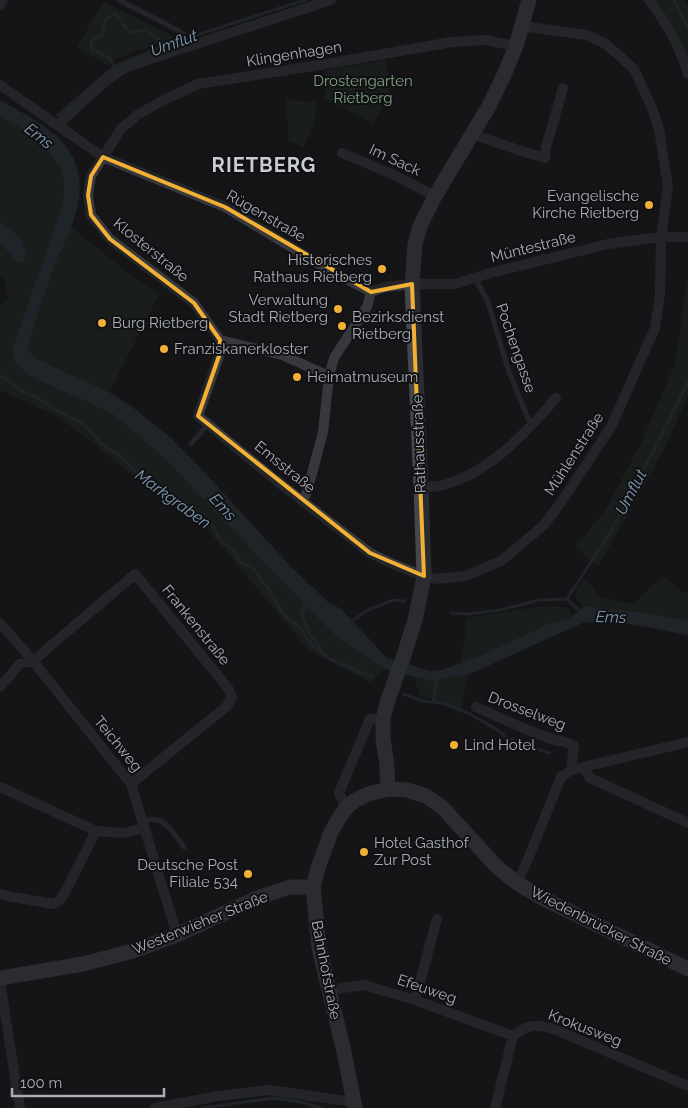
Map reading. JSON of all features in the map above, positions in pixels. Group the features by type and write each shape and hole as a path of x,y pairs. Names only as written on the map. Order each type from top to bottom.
{"main road":[{"name":"Rathausstraße","path":"388,789 383,719 415,620 424,576 412,284 416,239 420,226 435,196 489,106 504,75 516,46 529,0"},
{"name":"Wiedenbrücker Straße","path":"346,808 354,801 368,794 388,789 407,790 426,796 442,806 497,867 517,883 542,898 688,969"},
{"name":"Bahnhofstraße","path":"346,808 331,832 312,887 319,948 355,1105"},
{"name":"Westerwieher Straße","path":"0,978 84,964 133,951 177,936 257,898 290,887 312,887"}],"street":[{"path":"0,5 4,0"},
{"path":"57,125 108,79 126,67 188,45 331,0"},
{"path":"649,0 663,18 688,74"},
{"name":"Mühlenstraße","path":"424,576 437,579 466,576 501,561 544,525 611,427 656,328 660,294 661,237 668,187 659,129 652,108 634,69 606,44 587,35 522,26"},
{"name":"Klingenhagen","path":"103,157 121,129 137,115 198,84 452,42 485,40 516,46"},
{"path":"0,85 103,157"},
{"path":"472,134 545,158 546,147 563,88"},
{"name":"Im Sack","path":"342,153 394,175 435,196"},
{"name":"Rügenstraße","path":"103,157 225,207 324,267 371,292"},
{"name":"Klosterstraße","path":"103,157 92,176 88,195 90,215 110,239 194,303 220,340"},
{"name":"Müntestraße","path":"412,284 455,284 490,272 608,244 661,237 688,237"},
{"path":"303,501 323,432 329,376 334,358 367,307 371,292 385,287 412,284"},
{"path":"208,424 198,416 219,356 220,340 282,355 329,376"},
{"path":"421,487 443,485 469,475 494,459 531,427 556,398"},
{"name":"Emsstraße","path":"208,424 273,478 370,553 424,576"},
{"name":"Frankenstraße","path":"33,661 135,574 222,680 232,696 227,706 131,784"},
{"name":"Teichweg","path":"0,623 33,661 131,784 177,936"},
{"path":"0,688 20,664 33,661"},
{"name":"Drosselweg","path":"476,707 525,729 574,746 571,770"},
{"path":"346,808 339,793 370,719 383,719"},
{"path":"517,883 561,777 571,770 688,742"},
{"path":"584,767 590,778 688,823"},
{"path":"0,787 96,831 124,833 144,825"},
{"path":"0,894 53,904 60,900 96,831"},
{"path":"415,1000 437,919"},
{"path":"0,982 20,1108"},
{"name":"Efeuweg","path":"329,990 364,985 415,1000 513,1036"},
{"name":"Krokusweg","path":"513,1036 524,1028 538,1025 551,1028 688,1086"},
{"path":"495,1108 513,1036"},
{"path":"155,1108 218,1096 270,1090 355,1105"}],"lane":[{"path":"119,0 179,31 184,35 188,45"},
{"name":"Pochengasse","path":"475,278 488,302 508,368 531,427"},
{"path":"191,444 208,424"},
{"path":"144,825 153,819 162,821 184,847"}],"highlighted area":[{"path":"103,157 225,207 371,292 412,284 424,576 370,553 198,416 219,356 220,340 194,303 110,239 91,215 88,195 91,176"}],"green space":[{"path":"654,0 684,0 688,7 688,59"},
{"path":"103,2 175,37 118,58 107,65 77,47"},
{"name":"Drostengarten Rietberg","path":"386,60 389,95 373,124 325,98 326,70"},
{"path":"286,100 316,102 315,120 304,147 289,141"},
{"path":"0,117 18,126 41,143 60,166 64,183 63,203 17,366 34,378 113,414 164,458 340,640 384,669 371,683 308,649 201,522 179,505 152,490 68,424 52,414 0,390 0,305 8,300 5,279 0,276 0,242 10,256 21,238 0,221"},
{"path":"71,227 159,295 109,392 35,358 29,351 28,345 53,268"},
{"path":"688,273 688,396 666,446 598,567 575,547 605,511 641,443 675,364"},
{"path":"662,576 683,592 688,592 688,621 647,613 585,606 576,597 577,590 584,579 592,584 597,595 622,603 635,603"},
{"path":"551,606 565,607 570,611 570,617 565,621 552,622 478,657 461,663 467,618"},
{"path":"468,675 461,708 419,695 415,678 431,681"}],"water":[{"name":"Ems","path":"0,100 35,120 60,139 71,155 79,175 78,206 75,217 46,288 28,345 29,351 35,358 109,392 131,406 171,438 292,568 328,602 341,609 388,659 429,671 442,670 478,657 552,622 565,621 585,606 647,613 688,621 688,635 622,623 582,623 468,675 431,681 384,669 340,640 164,458 113,414 34,378 17,366 12,351 63,203 64,183 60,166 41,143 18,126 0,117"},
{"path":"0,221 21,238 27,254 23,261 16,263 0,242"}],"waterway":[{"name":"Umflut","path":"58,115 114,67 166,45 305,0"},
{"name":"Umflut","path":"674,0 688,28"},
{"path":"114,67 110,58 91,49 91,42 102,34 105,21 111,15 115,14 120,18 124,26 131,32 146,30 165,44"},
{"name":"Markgraben","path":"0,375 24,392 85,425 102,444 122,457 137,473 213,526 219,538 233,551 242,563 253,568 281,611 289,620 301,628 310,643 328,658 372,677"},
{"name":"Umflut","path":"582,613 567,599 611,531 688,382"},
{"name":"Umflut","path":"451,613 467,614 500,610 539,600 567,599"},
{"name":"Umflut","path":"349,623 368,610 393,600 405,601"},
{"path":"309,603 301,613 310,635 319,645 321,651"},
{"name":"Markgraben","path":"404,694 422,701 433,702 436,681 438,679"},
{"name":"Markgraben","path":"433,702 446,704 470,714 496,729 508,739 549,753"},
{"path":"202,1108 275,1098 301,1102 321,1108"}],"place":[{"name":"Evangelische Kirche Rietberg","path":"649,205"},
{"name":"Historisches Rathaus Rietberg","path":"382,269"},
{"name":"Verwaltung Stadt Rietberg","path":"338,309"},
{"name":"Burg Rietberg","path":"102,323"},
{"name":"Bezirksdienst Rietberg","path":"342,326"},
{"name":"Franziskanerkloster","path":"164,349"},
{"name":"Heimatmuseum","path":"297,377"},
{"name":"Lind Hotel","path":"454,745"},
{"name":"Hotel Gasthof Zur Post","path":"364,852"},
{"name":"Deutsche Post Filiale 534","path":"248,874"}],"district":[{"name":"RIETBERG","path":"264,165"}]}
